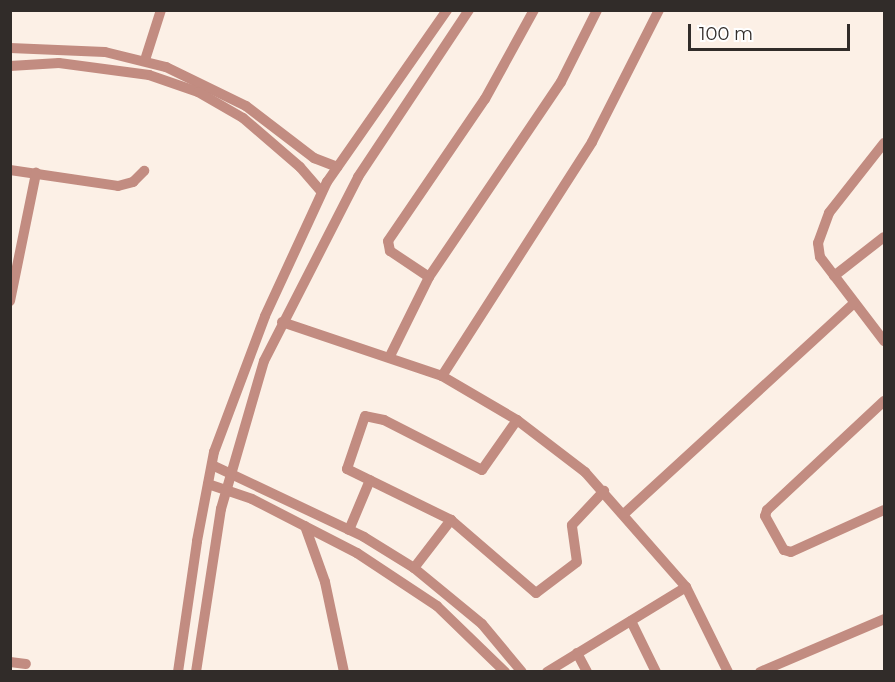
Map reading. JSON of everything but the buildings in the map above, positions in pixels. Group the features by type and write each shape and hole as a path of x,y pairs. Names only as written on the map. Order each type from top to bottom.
{"street":[{"path":"145,60 161,10"},
{"path":"178,672 212,465 265,316 322,192 447,10"},
{"path":"196,672 227,489 264,361 358,177 470,10"},
{"path":"429,277 390,251 388,241 485,99 534,10"},
{"path":"390,356 429,277 561,82 597,10"},
{"path":"442,376 592,142 659,10"},
{"path":"10,48 73,49 145,60 192,76 246,105 314,158 338,167"},
{"path":"10,66 59,63 149,75 198,92 243,118 284,152 322,192"},
{"path":"885,143 822,226 820,257 885,342"},
{"path":"10,170 118,186 133,182 144,171"},
{"path":"10,301 36,173"},
{"path":"834,276 885,237"},
{"path":"625,513 854,303"},
{"path":"282,322 390,356 442,376 517,420 585,472 625,513 686,587 728,672"},
{"path":"885,401 767,510 765,516 784,550 791,552 885,510"},
{"path":"517,420 482,470 384,420 365,416 347,467 451,520 531,592 541,592 577,562 572,525 604,491"},
{"path":"212,465 349,530 414,568 482,624 522,672"},
{"path":"349,530 370,480"},
{"path":"208,484 227,489 357,553 437,606 505,672"},
{"path":"414,568 451,520"},
{"path":"305,526 325,582 344,672"},
{"path":"547,672 686,587"},
{"path":"760,672 885,619"},
{"path":"631,621 656,672"},
{"path":"578,653 587,672"},
{"path":"10,663 26,664"}]}
